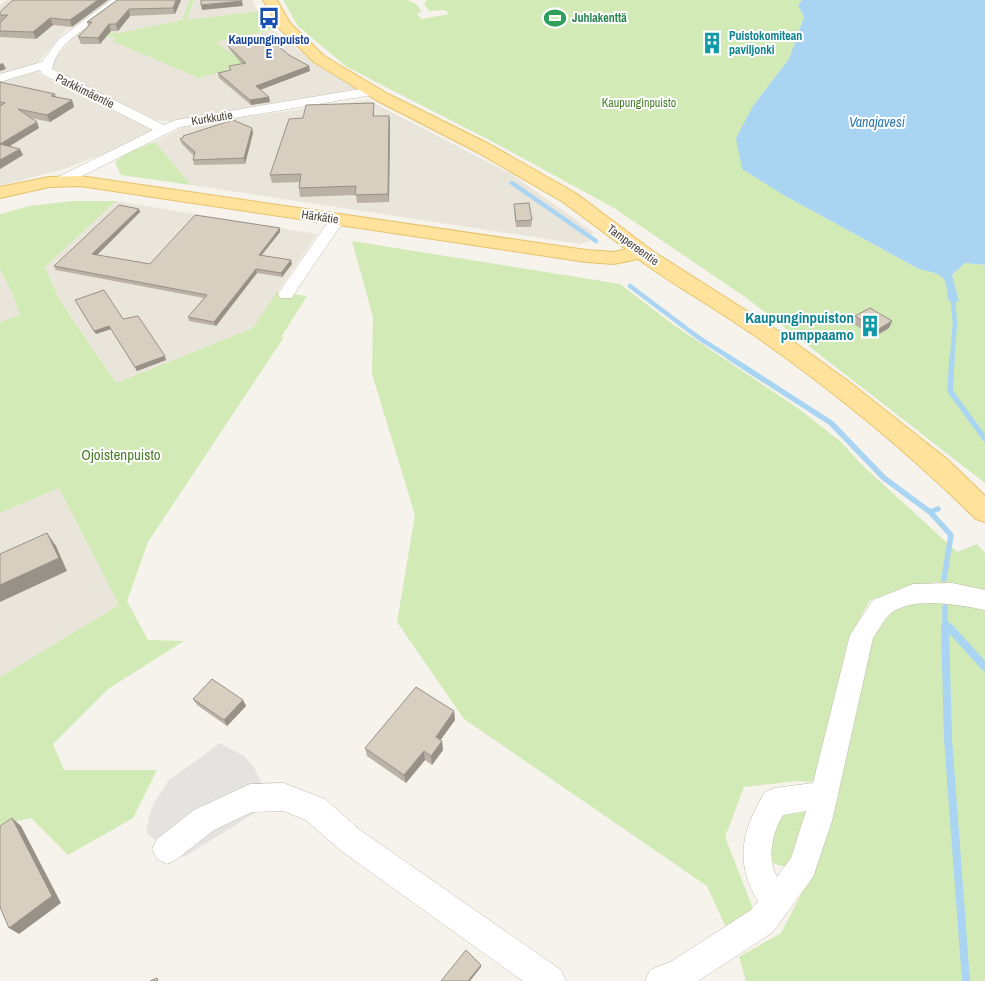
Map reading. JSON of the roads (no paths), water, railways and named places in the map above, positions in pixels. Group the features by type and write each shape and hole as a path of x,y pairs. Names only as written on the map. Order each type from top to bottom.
{"main road":[{"name":"Tampereentie","path":"270,0 284,25 305,48 336,71 482,148 570,198 642,252 772,337 840,387 939,467 985,512"},
{"name":"Härkätie","path":"0,194 32,184 63,180 586,256 614,258 642,252"}],"street":[{"name":"Parkkimäentie","path":"118,0 58,46 45,65 46,71 52,76 164,130"},
{"path":"0,78 45,65"},
{"name":"Kurkkutie","path":"63,180 87,166 145,142 164,130 193,121 372,91"},
{"path":"286,294 337,220"},
{"path":"662,981 682,973 762,920 803,867 824,795 862,635 881,607 913,594 952,593 985,600"},
{"path":"776,903 759,872 758,839 763,822 775,802 824,795"},
{"path":"167,849 204,820 250,798 283,797 315,808 350,840 550,981"}],"water":[{"name":"Vanajavesi","path":"802,0 985,0 985,265 965,263 952,275 959,301 953,302 948,300 946,285 938,274 919,269 787,197 742,169 736,138 753,106 789,59 804,17 798,5"}],"waterway":[{"path":"512,183 596,241"},
{"path":"630,286 699,338 732,359"},
{"path":"952,359 955,323 953,302"},
{"path":"730,358 831,423 884,478 930,512"},
{"path":"952,358 950,391 985,439"},
{"path":"930,512 938,509"},
{"path":"930,512 951,535 944,579"},
{"path":"945,607 945,622"},
{"path":"945,622 950,628"},
{"path":"945,622 945,627"},
{"path":"945,627 948,739 966,981"},
{"path":"949,627 985,667"}],"place":[{"name":"Kaupunginpuisto E","path":"269,18"},
{"name":"Juhlakenttä","path":"555,18"},
{"name":"Puistokomitean paviljonki","path":"712,43"},
{"name":"Kaupunginpuiston pumppaamo","path":"870,326"}],"park label":[{"name":"Kaupunginpuisto","path":"639,103"},
{"name":"Ojoistenpuisto","path":"121,454"}]}
